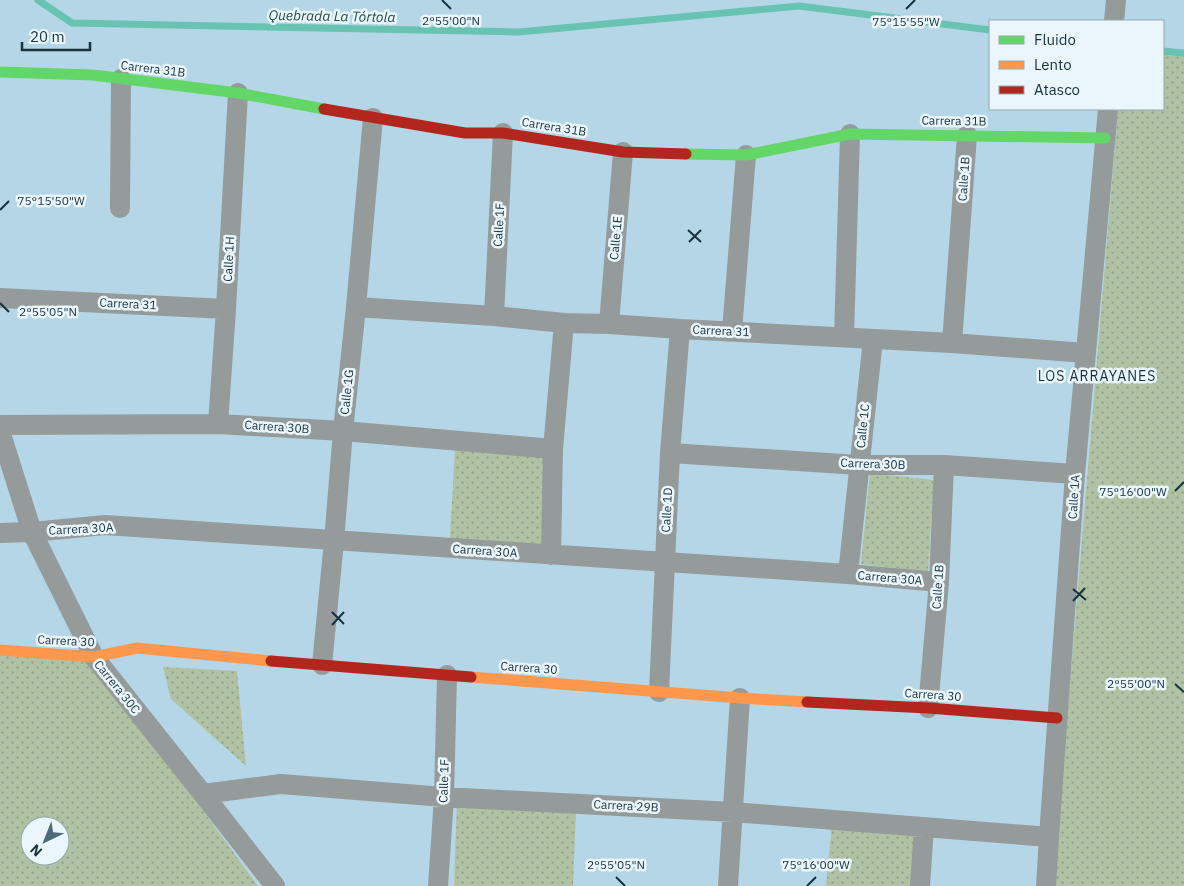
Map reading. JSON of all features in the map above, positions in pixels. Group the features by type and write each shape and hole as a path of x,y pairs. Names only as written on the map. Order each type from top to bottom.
{"street":[{"path":"1114,20 1116,0"},
{"name":"Carrera 31B","path":"0,72 93,75 238,93 465,133 504,133 623,152 746,155 850,134 1105,138"},
{"path":"120,208 121,78"},
{"name":"Calle 1H","path":"218,424 238,93"},
{"name":"Calle 1A","path":"1046,886 1076,474 1108,110"},
{"name":"Calle 1G","path":"322,665 373,118"},
{"name":"Calle 1F","path":"494,316 504,133"},
{"path":"844,337 850,134"},
{"name":"Calle 1B","path":"952,343 967,135"},
{"name":"Calle 1E","path":"609,324 623,152"},
{"path":"732,331 746,155"},
{"name":"Carrera 31","path":"0,298 226,309"},
{"name":"Carrera 31","path":"356,307 494,316 564,323 952,343 1086,353"},
{"path":"551,555 553,449 564,323"},
{"name":"Calle 1D","path":"659,692 670,453 680,329"},
{"name":"Calle 1C","path":"848,574 873,339"},
{"name":"Carrera 30B","path":"0,426 218,424 553,449"},
{"name":"Carrera 30C","path":"0,431 32,532 94,658 275,886"},
{"name":"Carrera 30B","path":"670,453 1076,474"},
{"name":"Calle 1B","path":"928,708 939,582 944,466"},
{"name":"Carrera 30A","path":"32,532 105,525 848,574 939,582"},
{"path":"0,533 32,532"},
{"name":"Carrera 30","path":"0,650 94,658 137,648 659,692 928,708 1057,718"},
{"name":"Calle 1F","path":"438,886 444,796 447,675"},
{"path":"728,886 740,698"},
{"name":"Carrera 29B","path":"203,794 281,784 444,796 733,812 1049,837"},
{"path":"920,886 924,827"}],"green space":[{"path":"1164,52 1184,53 1184,886 1053,886 1118,110 1164,110"},
{"path":"455,448 548,454 545,544 450,539"},
{"path":"870,473 934,480 928,572 861,564"},
{"path":"0,649 101,650 183,783 258,886 0,886"},
{"path":"163,667 237,671 246,766 171,699"},
{"path":"457,800 576,811 573,886 454,886"},
{"path":"832,824 921,830 914,886 826,886"}],"waterway":[{"name":"Quebrada La Tórtola","path":"38,0 72,23 519,32 799,6 989,30"},
{"name":"Quebrada La Tórtola","path":"1164,51 1184,53"}],"traffic: fast":[{"path":"0,72 93,75 238,93 324,109"},
{"path":"686,154 746,155 850,134 1105,138"}],"traffic: slow":[{"path":"0,650 94,657 137,648 271,661"},
{"path":"471,677 807,702"}],"traffic: jam":[{"path":"324,109 465,133 503,133 623,152 686,154"},
{"path":"271,661 471,677"},
{"path":"807,702 928,708 1057,718"}],"district":[{"name":"LOS ARRAYANES","path":"1097,376"}]}
